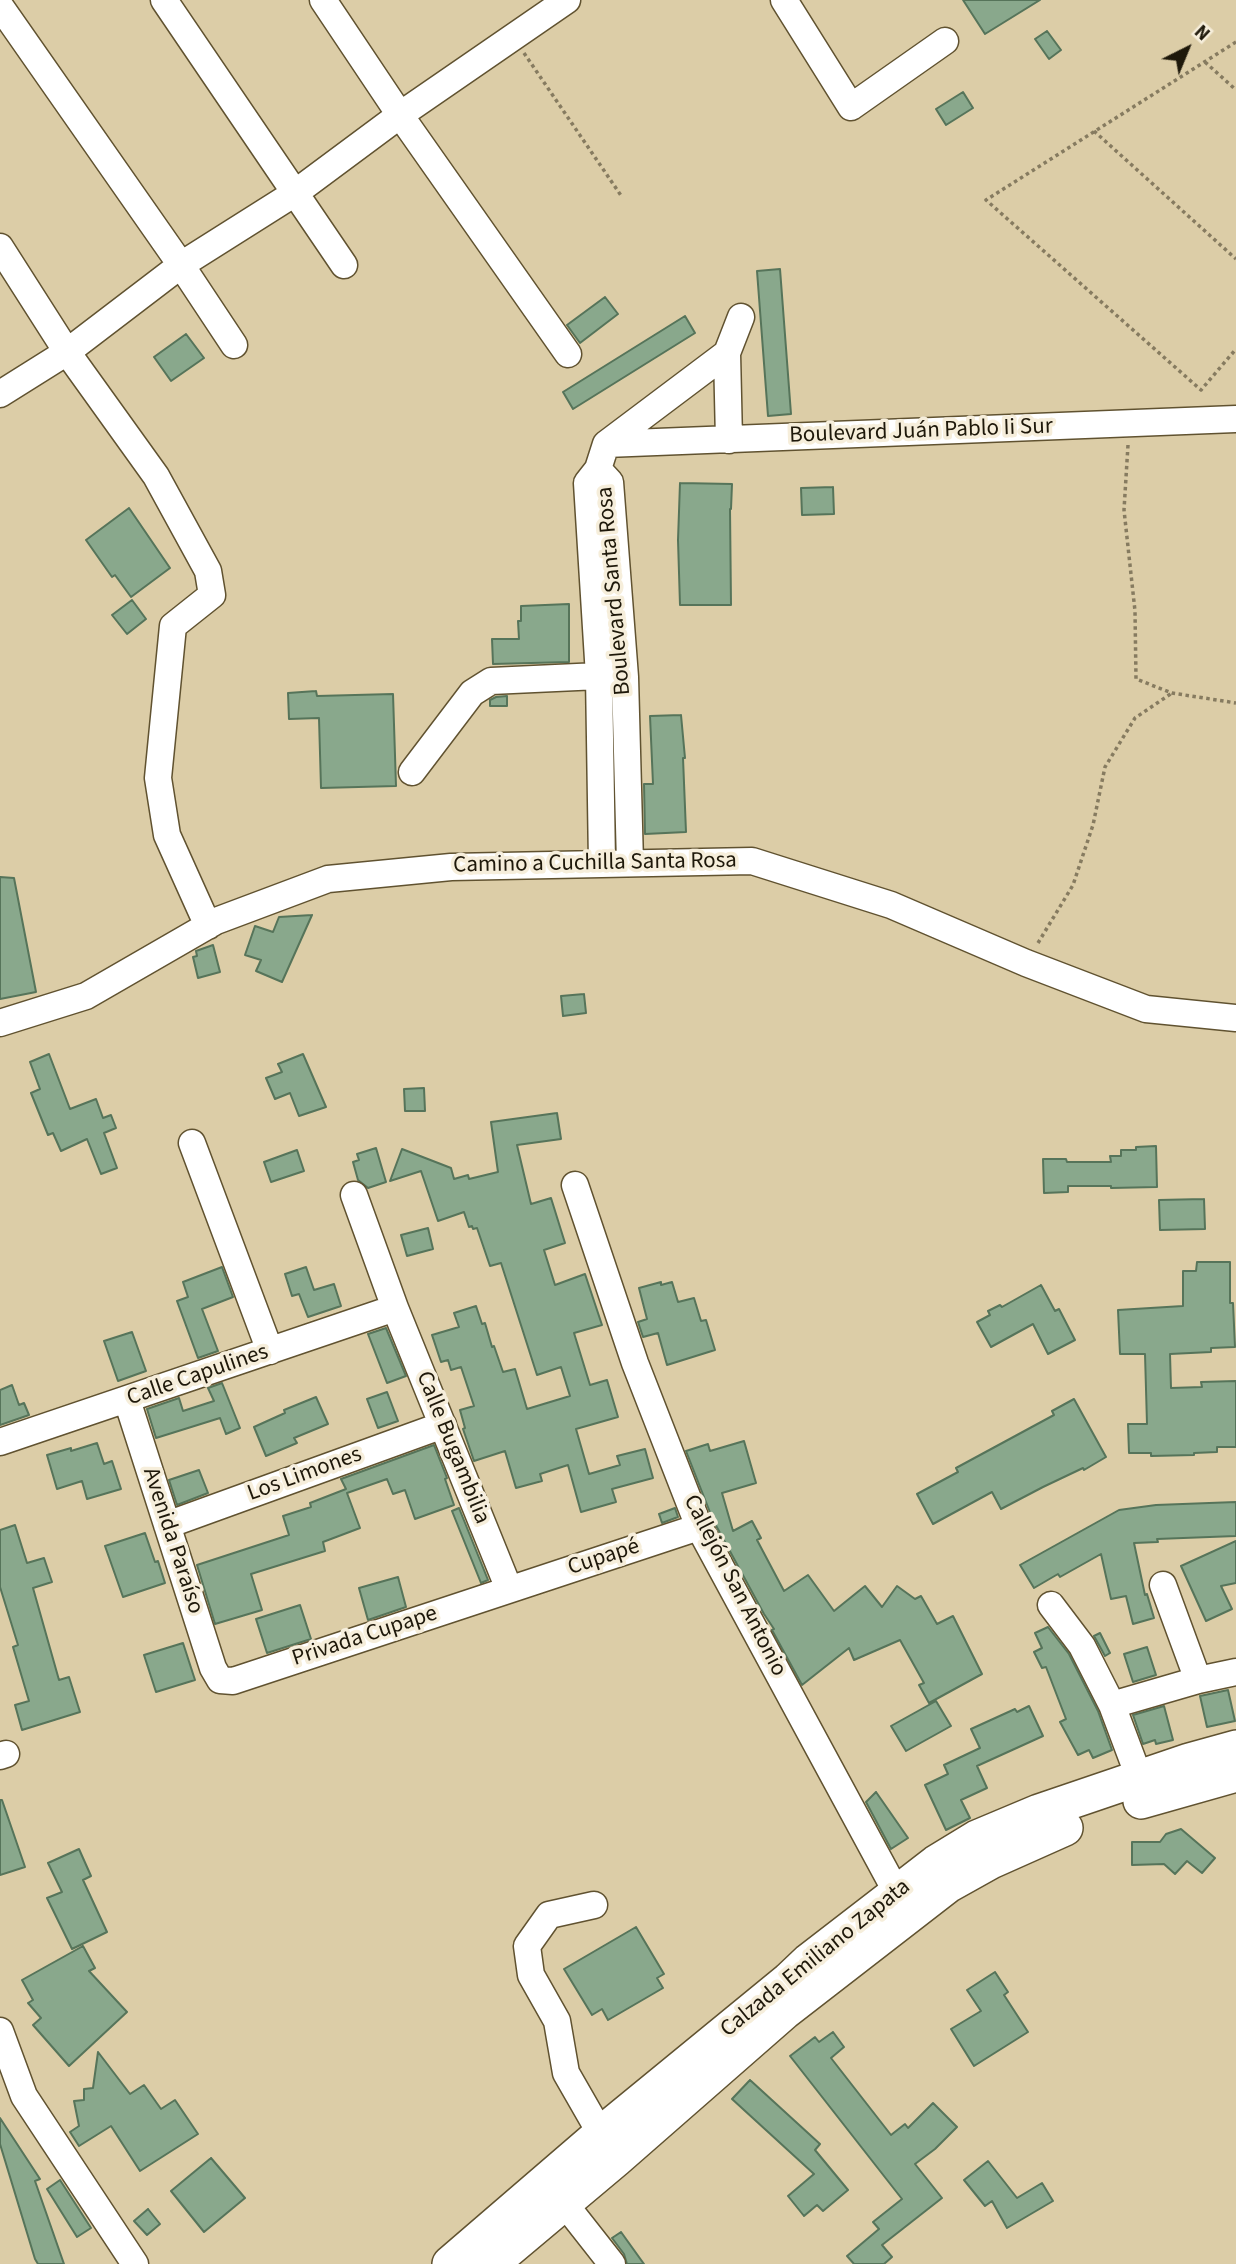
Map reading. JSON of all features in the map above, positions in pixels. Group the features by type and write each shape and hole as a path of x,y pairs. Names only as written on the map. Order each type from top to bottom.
{"main road":[{"name":"Calzada Emiliano Zapata","path":"450,2264 809,1961 936,1863 977,1838 1039,1812 1139,1777 1236,1748"},
{"name":"Calzada Emiliano Zapata","path":"506,2259 564,2203 784,2012 948,1885 1044,1836 1118,1808 1236,1774"}],"street":[{"path":"164,0 344,265"},
{"path":"323,0 400,115 568,354"},
{"path":"0,394 67,352 181,265 295,193 400,115 567,0"},
{"path":"784,0 851,107 945,41"},
{"path":"0,6 234,345"},
{"path":"0,247 67,352 156,476 208,571 212,595 173,626 158,778 167,835 208,926"},
{"path":"729,440 727,353 741,317"},
{"path":"602,457 727,353"},
{"name":"Boulevard Juán Pablo Ii Sur","path":"602,457 729,440 1236,419"},
{"name":"Boulevard Santa Rosa","path":"602,457 587,482 598,676 602,863"},
{"name":"Boulevard Santa Rosa","path":"602,457 610,482 625,677 630,863"},
{"path":"412,772 472,693 491,681 625,677"},
{"name":"Camino a Cuchilla Santa Rosa","path":"0,1023 86,996 216,921 328,879 452,867 752,860 891,905 1026,963 1146,1009 1236,1018"},
{"path":"192,1143 270,1351"},
{"name":"Callejón San Antonio","path":"575,1185 635,1363 699,1527 897,1893"},
{"name":"Calle Bugambilia","path":"354,1195 395,1308 509,1589"},
{"name":"Calle Capulines","path":"0,1442 395,1308"},
{"name":"Avenida Paraíso","path":"127,1400 213,1668 220,1680"},
{"name":"Los Limones","path":"167,1525 443,1425"},
{"name":"Cupapé","path":"509,1589 699,1527"},
{"path":"1163,1585 1198,1680"},
{"name":"Privada Cupape","path":"220,1680 233,1681 509,1589"},
{"path":"1051,1605 1082,1646 1112,1705 1139,1777"},
{"path":"1112,1705 1236,1672"},
{"path":"594,1905 549,1915 527,1946 531,1975 557,2021 566,2073 601,2134"},
{"path":"0,2031 24,2096 135,2264"},
{"path":"564,2203 612,2264"}],"path":[{"path":"513,37 622,197"},
{"path":"1236,42 986,200 1201,390 1236,349"},
{"path":"1205,62 1236,90"},
{"path":"1094,131 1236,259"},
{"path":"1129,424 1124,510 1135,611 1136,679 1172,692 1236,703"},
{"path":"1026,963 1073,885 1093,825 1105,767 1135,718 1172,692"}],"building":[{"path":"963,0 1040,0 985,34"},
{"path":"1047,31 1061,50 1049,59 1035,39"},
{"path":"963,92 973,108 946,125 936,109"},
{"path":"780,269 791,414 768,416 757,271"},
{"path":"605,297 618,314 580,343 567,325"},
{"path":"685,316 695,333 573,409 563,392"},
{"path":"186,334 204,358 171,381 154,357"},
{"path":"680,483 732,484 731,605 680,605"},
{"path":"833,487 834,514 802,515 801,488"},
{"path":"129,508 170,568 131,597 115,575 112,577 86,540"},
{"path":"132,600 146,619 127,634 112,615"},
{"path":"569,604 569,662 493,664 492,639 519,639 521,606"},
{"path":"316,691 317,696 393,694 396,786 321,788 319,718 289,719 288,693"},
{"path":"507,696 507,706 490,706 490,700"},
{"path":"681,715 685,758 686,832 645,834 644,784 653,784 650,716"},
{"path":"0,877 14,878 36,992 0,999"},
{"path":"312,915 282,982 256,971 261,960 245,955 255,926 273,932 279,917"},
{"path":"213,945 220,972 198,978 193,957 197,956 196,951"},
{"path":"584,994 586,1013 563,1016 561,996"},
{"path":"49,1054 70,1109 96,1099 103,1118 111,1115 116,1128 104,1133 117,1168 101,1174 87,1139 61,1151 53,1133 48,1135 31,1093 40,1089 30,1062"},
{"path":"303,1054 326,1107 299,1116 290,1093 275,1099 266,1078 282,1072 278,1064"},
{"path":"424,1088 425,1111 405,1111 404,1089"},
{"path":"557,1113 561,1139 517,1145 531,1204 551,1198 565,1243 544,1250 555,1285 585,1274 602,1325 574,1333 590,1385 607,1380 618,1417 576,1429 589,1474 620,1465 617,1456 645,1449 653,1478 612,1489 616,1502 581,1512 568,1465 540,1474 542,1481 516,1488 505,1451 474,1461 463,1429 465,1428 460,1410 474,1406 461,1367 451,1370 448,1360 441,1362 432,1335 459,1327 454,1313 476,1306 503,1372 515,1369 527,1409 570,1396 561,1367 537,1375 501,1263 490,1266 477,1228 469,1227 464,1212 438,1221 421,1171 390,1181 402,1149 451,1168 454,1179 468,1175 469,1179 498,1172 491,1122"},
{"path":"1156,1146 1157,1187 1068,1186 1068,1192 1044,1193 1043,1159 1111,1162 1110,1156 1121,1156 1121,1150"},
{"path":"376,1148 386,1182 368,1188 358,1180 353,1162 359,1160 357,1154"},
{"path":"297,1150 304,1171 271,1182 264,1162"},
{"path":"1204,1199 1205,1229 1160,1230 1159,1200"},
{"path":"428,1228 433,1249 407,1256 401,1235"},
{"path":"1197,1262 1230,1262 1230,1303 1233,1303 1235,1347 1211,1348 1211,1352 1170,1354 1171,1388 1202,1387 1201,1382 1236,1381 1236,1447 1217,1447 1217,1452 1194,1455 1151,1456 1151,1453 1129,1453 1128,1424 1147,1424 1145,1354 1120,1354 1118,1310 1183,1306 1183,1271 1196,1271"},
{"path":"222,1267 233,1297 202,1309 218,1351 198,1358 177,1301 188,1297 183,1282"},
{"path":"306,1267 314,1290 334,1284 341,1306 308,1317 299,1294 292,1296 285,1274"},
{"path":"661,1282 661,1285 672,1282 678,1302 694,1298 701,1321 706,1320 715,1350 667,1365 658,1333 643,1337 638,1322 647,1319 639,1288"},
{"path":"1041,1285 1055,1311 1059,1309 1075,1340 1048,1354 1033,1324 991,1347 977,1322 990,1315 988,1311 1000,1305 1002,1307"},
{"path":"386,1328 406,1376 387,1383 368,1334"},
{"path":"132,1332 146,1371 118,1381 104,1341"},
{"path":"222,1383 240,1428 226,1434 220,1418 156,1438 147,1409 179,1398 183,1411 214,1401 208,1388"},
{"path":"12,1385 19,1405 24,1403 29,1415 0,1425 0,1390"},
{"path":"387,1392 398,1421 378,1428 367,1399"},
{"path":"316,1397 328,1424 294,1438 297,1443 266,1456 254,1427 285,1413 284,1410"},
{"path":"1074,1399 1106,1457 1001,1509 992,1492 933,1524 917,1494 958,1472 956,1468 1054,1415 1052,1411"},
{"path":"744,1441 756,1483 722,1493 733,1531 752,1521 761,1538 757,1540 784,1591 808,1575 834,1611 865,1586 882,1607 897,1586 915,1599 921,1596 937,1624 953,1616 982,1674 929,1703 919,1685 924,1683 900,1640 854,1660 849,1648 802,1685 713,1520 686,1451 708,1444 710,1451"},
{"path":"97,1443 104,1464 112,1461 121,1489 87,1499 82,1481 57,1489 47,1455"},
{"path":"434,1445 454,1505 415,1519 405,1490 393,1494 387,1479 347,1493 360,1528 323,1542 325,1551 251,1574 262,1610 215,1624 197,1565 289,1535 283,1516 311,1507 310,1503 346,1489 341,1479"},
{"path":"199,1470 208,1493 177,1505 169,1480"},
{"path":"1236,1502 1236,1536 1157,1539 1158,1542 1134,1543 1145,1595 1147,1594 1154,1618 1133,1624 1126,1596 1111,1599 1101,1554 1034,1588 1020,1565 1119,1510 1156,1505"},
{"path":"459,1508 488,1580 481,1583 452,1511"},
{"path":"675,1508 678,1517 662,1523 659,1514"},
{"path":"15,1525 27,1563 44,1558 52,1582 33,1588 59,1680 69,1677 80,1712 22,1730 15,1705 29,1701 13,1647 18,1645 0,1587 0,1530"},
{"path":"145,1533 165,1583 123,1597 105,1546"},
{"path":"1236,1541 1236,1583 1221,1586 1232,1609 1206,1621 1181,1566"},
{"path":"398,1577 406,1607 368,1620 359,1588"},
{"path":"300,1605 311,1639 267,1653 256,1619"},
{"path":"1048,1627 1069,1654 1098,1711 1112,1750 1093,1758 1089,1750 1078,1755 1060,1722 1066,1719 1046,1667 1042,1668 1034,1652 1042,1648 1035,1633"},
{"path":"1100,1633 1110,1653 1105,1656 1094,1636"},
{"path":"183,1643 195,1680 156,1692 144,1655"},
{"path":"1147,1647 1156,1675 1133,1682 1124,1654"},
{"path":"1228,1690 1235,1721 1207,1727 1200,1696"},
{"path":"936,1701 951,1726 906,1751 891,1726"},
{"path":"1029,1706 1043,1736 977,1766 987,1788 961,1800 970,1818 946,1830 925,1785 948,1774 944,1765 980,1748 971,1729 1015,1709 1017,1712"},
{"path":"1164,1706 1173,1740 1156,1744 1155,1740 1143,1744 1133,1715"},
{"path":"876,1792 908,1838 891,1849 866,1802"},
{"path":"0,1800 25,1867 0,1875"},
{"path":"1181,1829 1215,1858 1202,1873 1187,1861 1175,1874 1164,1864 1132,1865 1132,1842 1160,1842 1166,1834"},
{"path":"79,1849 91,1876 83,1880 107,1932 72,1949 47,1898 62,1892 48,1863"},
{"path":"636,1927 664,1974 657,1978 663,1988 608,2020 602,2009 592,2015 564,1969"},
{"path":"83,1946 95,1968 89,1971 127,2012 69,2066 33,2025 41,2018 28,2003 33,2000 22,1980"},
{"path":"995,1972 1008,1992 1004,1995 1028,2032 974,2066 951,2029 981,2011 967,1990"},
{"path":"833,2032 844,2047 831,2058 891,2135 905,2124 908,2128 933,2103 957,2127 915,2164 942,2198 882,2245 892,2257 884,2264 854,2264 847,2256 879,2229 873,2222 902,2199 790,2056 815,2037 819,2042"},
{"path":"98,2052 130,2094 144,2085 161,2109 175,2100 198,2134 140,2171 111,2126 79,2146 70,2132 79,2126 74,2101 84,2100 84,2089 93,2088"},
{"path":"750,2080 820,2144 815,2150 848,2190 823,2211 817,2205 804,2216 788,2196 814,2174 732,2099"},
{"path":"0,2118 40,2179 35,2181 64,2264 38,2264 35,2259 0,2144"},
{"path":"211,2158 245,2198 204,2232 171,2191"},
{"path":"988,2161 1017,2198 1042,2183 1053,2201 1007,2228 992,2201 985,2206 964,2180"},
{"path":"60,2180 91,2228 77,2237 47,2189"},
{"path":"148,2209 160,2224 147,2235 134,2221"},
{"path":"621,2232 644,2264 627,2264 624,2254 612,2238"}]}
